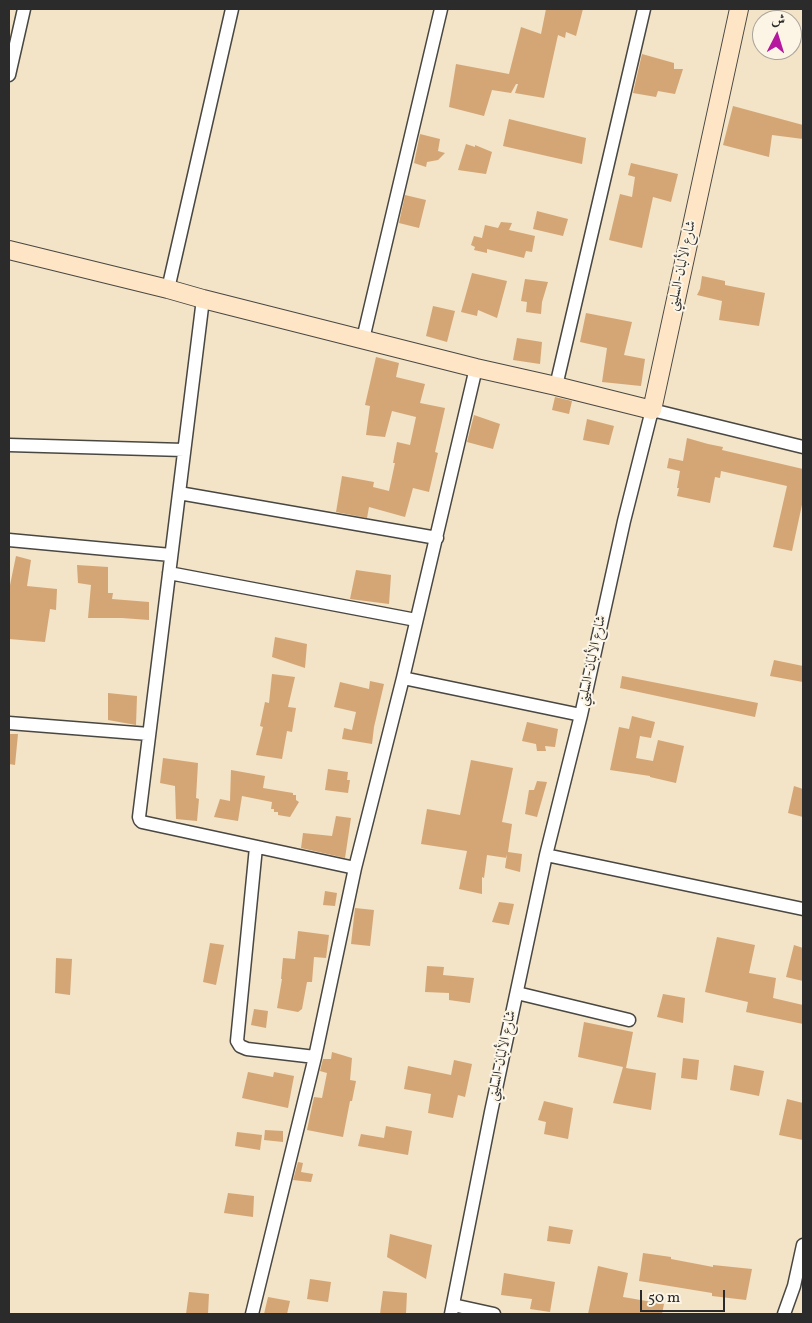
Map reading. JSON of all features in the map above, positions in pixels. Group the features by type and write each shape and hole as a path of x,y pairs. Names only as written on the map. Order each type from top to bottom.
{"street":[{"path":"9,75 24,9"},
{"path":"168,289 232,9"},
{"path":"362,339 441,9"},
{"path":"556,386 644,9"},
{"name":"شارع الألبان-السليني","path":"452,1309 491,1112 546,856 581,715 624,521 652,410 739,9"},
{"path":"9,250 476,368 803,447"},
{"path":"203,299 139,817 142,822 355,868"},
{"path":"252,1314 315,1057 355,868 437,538 476,368"},
{"path":"9,445 184,450"},
{"path":"179,493 437,538"},
{"path":"9,540 171,555"},
{"path":"169,573 416,620"},
{"path":"403,678 581,715"},
{"path":"9,723 149,734"},
{"path":"256,847 237,1041 240,1046 247,1049 315,1057"},
{"path":"546,856 803,909"},
{"path":"517,993 629,1020"},
{"path":"784,1314 799,1287 803,1245"},
{"path":"452,1309 494,1314"}],"building":[{"path":"546,9 583,9 576,36 566,32 565,38 558,35 544,98 515,93 518,84 516,84 511,93 492,90 484,116 449,107 456,64 509,74 521,27 541,34"},
{"path":"642,54 674,63 674,69 683,69 675,94 658,91 656,97 633,93"},
{"path":"733,106 803,125 803,139 772,135 769,157 723,145"},
{"path":"509,119 586,138 582,164 503,146"},
{"path":"420,134 440,139 438,151 445,153 438,160 427,162 426,167 414,163"},
{"path":"466,144 475,147 475,145 492,152 486,174 458,170"},
{"path":"631,163 678,174 671,202 653,197 642,248 609,240 620,194 632,197 635,177 628,175"},
{"path":"405,195 426,200 419,228 399,223"},
{"path":"537,211 568,219 563,236 533,229"},
{"path":"501,222 512,223 509,230 535,236 532,252 526,251 524,258 487,249 487,253 474,250 475,247 471,245 474,236 482,238 485,225 498,228"},
{"path":"472,273 507,281 497,318 478,310 477,316 461,312"},
{"path":"702,276 725,281 725,285 765,293 759,326 719,320 722,301 697,295"},
{"path":"525,279 548,282 542,302 541,314 526,312 527,302 521,301"},
{"path":"433,306 455,311 447,342 426,336"},
{"path":"586,313 632,322 624,355 645,359 641,386 602,382 607,348 580,342"},
{"path":"517,338 542,342 540,364 513,360"},
{"path":"376,357 399,363 396,377 425,384 420,403 445,408 435,452 438,453 429,492 413,488 405,517 369,507 367,518 336,512 342,476 374,482 373,487 389,491 397,442 410,445 416,417 392,411 385,437 366,435 370,406 365,405"},
{"path":"555,397 572,401 569,414 552,410"},
{"path":"474,415 500,424 493,449 467,442"},
{"path":"587,419 614,426 609,445 583,440"},
{"path":"687,438 723,447 722,450 803,469 803,500 792,551 773,547 787,486 721,471 720,478 715,477 710,503 677,496 680,471 667,468 669,458 683,461"},
{"path":"16,556 31,560 27,586 57,589 56,610 50,609 45,642 9,639 9,590"},
{"path":"77,565 108,567 108,593 113,593 112,599 149,602 149,620 88,618 91,585 78,583"},
{"path":"356,570 391,575 389,604 350,599"},
{"path":"275,637 307,644 305,668 272,657"},
{"path":"774,660 803,666 803,682 770,676"},
{"path":"272,674 295,677 288,707 296,708 292,732 287,731 282,759 256,755 263,727 260,726 265,702 269,703"},
{"path":"622,676 758,703 755,717 620,688"},
{"path":"370,681 384,684 372,744 342,739 344,728 352,730 356,712 334,707 340,682 369,689"},
{"path":"108,693 137,696 136,725 108,720"},
{"path":"632,716 655,722 651,738 640,736 636,758 653,761 658,740 684,746 676,783 650,776 610,770 619,727 629,729"},
{"path":"527,722 558,729 555,747 545,746 546,751 537,751 536,744 522,741"},
{"path":"9,734 18,734 15,765 9,764"},
{"path":"163,758 198,763 196,798 199,799 197,821 176,819 175,786 160,783"},
{"path":"471,760 513,768 502,822 512,824 508,852 522,854 520,872 505,868 506,858 487,855 484,878 482,877 482,894 459,889 467,851 421,844 427,809 460,815"},
{"path":"328,769 348,772 347,780 350,780 348,793 325,790"},
{"path":"231,770 265,776 263,788 296,795 296,800 299,802 290,817 278,815 278,812 274,812 274,809 271,809 272,802 242,796 238,821 214,817 220,799 230,801"},
{"path":"537,781 547,782 537,817 525,814 529,790 534,790"},
{"path":"794,786 803,789 803,817 788,813"},
{"path":"336,816 351,818 345,858 301,848 303,833 332,836"},
{"path":"325,891 337,893 335,906 323,905"},
{"path":"499,902 514,904 509,925 492,922"},
{"path":"355,908 374,910 370,946 351,944"},
{"path":"298,931 329,935 326,958 314,957 312,982 307,982 302,1009 298,1012 277,1008 282,979 283,958 295,959"},
{"path":"717,937 755,945 749,973 776,978 773,998 803,1005 803,1024 746,1012 748,1002 705,992"},
{"path":"210,943 224,945 216,985 203,982"},
{"path":"794,945 803,948 803,981 786,977"},
{"path":"56,958 72,959 70,995 55,993"},
{"path":"427,966 444,967 443,975 474,978 470,1003 449,1000 449,993 425,992"},
{"path":"663,994 685,998 683,1023 657,1017"},
{"path":"254,1009 268,1011 266,1028 251,1025"},
{"path":"584,1022 633,1032 626,1068 656,1073 651,1110 613,1103 623,1067 578,1057"},
{"path":"332,1052 352,1058 350,1080 356,1081 343,1137 307,1130 314,1097 322,1098 327,1073 320,1071 323,1059 331,1059"},
{"path":"683,1058 699,1060 697,1080 681,1078"},
{"path":"454,1060 472,1064 465,1097 458,1095 453,1118 428,1113 431,1094 404,1089 408,1066 451,1075"},
{"path":"734,1065 764,1071 759,1096 730,1090"},
{"path":"248,1072 273,1077 274,1072 294,1076 288,1108 242,1098"},
{"path":"787,1099 803,1103 803,1140 779,1135"},
{"path":"544,1101 573,1108 568,1139 544,1134 546,1122 538,1120"},
{"path":"386,1126 412,1131 408,1155 358,1146 361,1134 384,1138"},
{"path":"265,1130 283,1131 283,1142 264,1140"},
{"path":"237,1132 262,1135 260,1150 235,1146"},
{"path":"298,1162 303,1163 301,1172 313,1174 311,1182 293,1180"},
{"path":"228,1193 254,1196 253,1217 224,1213"},
{"path":"549,1226 573,1230 570,1244 547,1241"},
{"path":"390,1234 432,1245 426,1279 387,1257"},
{"path":"643,1253 671,1257 671,1259 713,1267 713,1265 752,1269 746,1300 712,1296 712,1293 639,1281"},
{"path":"598,1266 628,1273 623,1297 664,1304 662,1314 588,1314"},
{"path":"504,1273 555,1282 550,1312 530,1309 532,1299 501,1295"},
{"path":"310,1279 331,1282 328,1302 307,1299"},
{"path":"383,1291 407,1293 406,1314 380,1314"},
{"path":"189,1292 209,1294 208,1314 186,1314"},
{"path":"268,1297 290,1301 287,1314 264,1314"}]}
